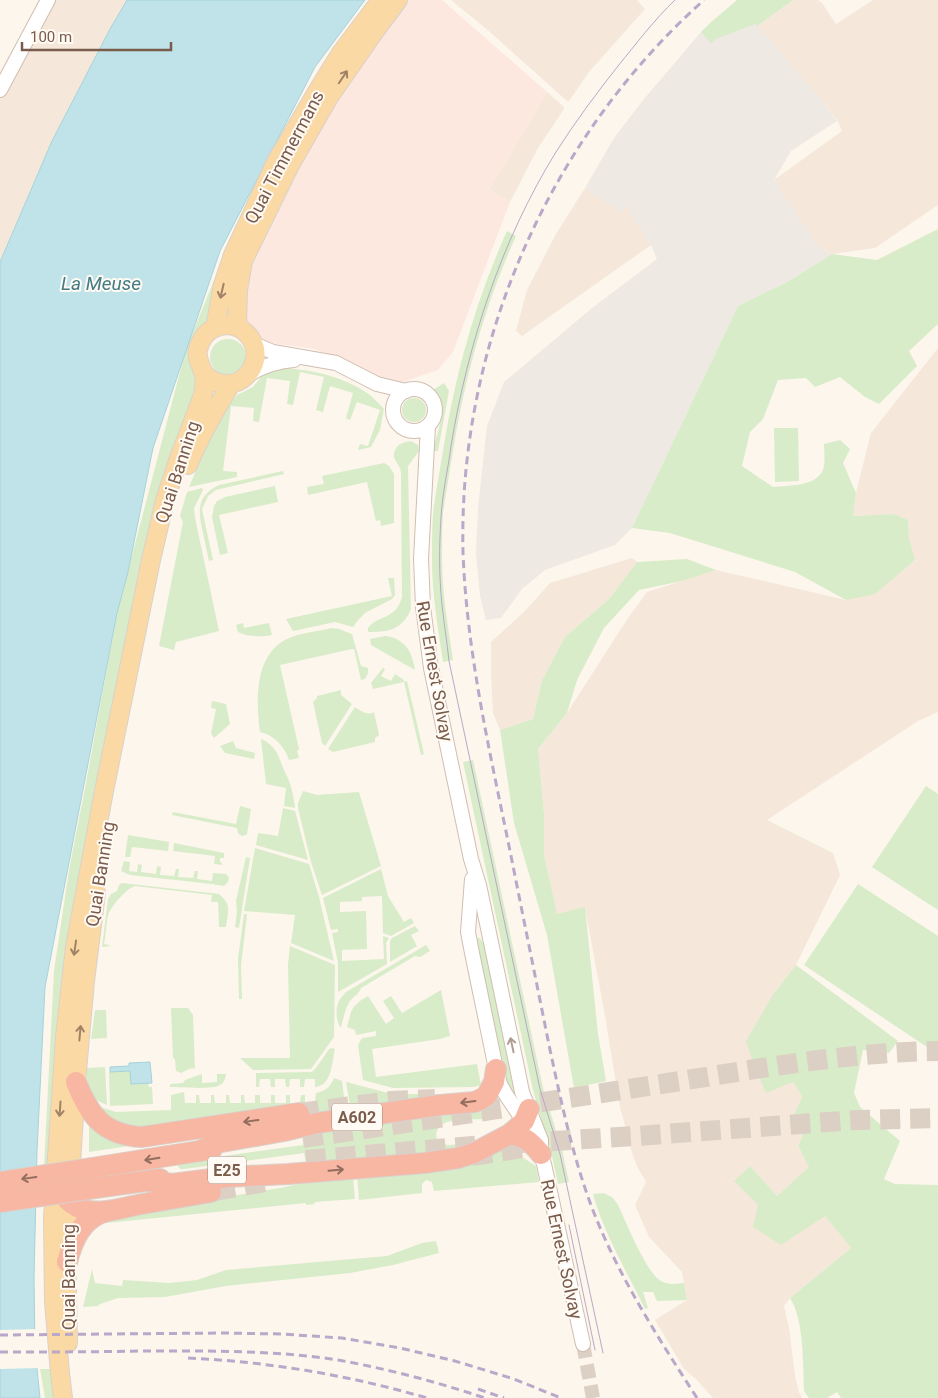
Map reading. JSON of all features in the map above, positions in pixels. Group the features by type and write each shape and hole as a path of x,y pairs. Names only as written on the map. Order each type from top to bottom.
{"highway":[{"name":"A602","path":"200,1151 216,1143 277,1133 317,1123 440,1105 475,1102 487,1095 494,1082 496,1069"},
{"path":"76,1082 83,1100 106,1127 117,1133 130,1136 142,1137 299,1113"},
{"path":"521,1121 521,1136 529,1140 541,1154"},
{"path":"148,1181 172,1184 227,1177 424,1163 458,1158 474,1153 521,1121"},
{"name":"E25","path":"0,1182 200,1151 303,1138"},
{"name":"E25","path":"0,1202 306,1160"},
{"path":"55,1178 58,1189 68,1201 86,1210 98,1211 215,1191"},
{"path":"67,1262 75,1238 83,1225 96,1215 109,1210"}],"main road":[{"name":"Quai Timmermans","path":"215,328 224,285 233,255 276,162 341,53 381,0"},
{"name":"Quai Timmermans","path":"237,327 238,290 243,262 290,164 329,97 398,0"},
{"path":"215,328 226,325 237,327 248,334 254,344 256,354 254,366 248,375"},
{"name":"Quai Banning","path":"67,1388 54,1302 53,1263 55,1178 65,1037 75,947 151,560 165,500 203,395 204,373 199,363 198,349 203,338 215,328"},
{"path":"204,373 212,380 231,384"},
{"name":"Quai Banning","path":"67,1388 66,1247 76,1082 85,981 105,840 154,586 178,492 195,449 214,411 231,384 238,382 248,375"}],"street":[{"path":"0,90 48,0"},
{"path":"254,344 273,352 336,363 377,384 424,392 432,399 435,413 434,418 423,429 413,431 404,428 394,417 393,406 396,398 406,390"},
{"path":"248,375 272,363 307,358"},
{"path":"377,384 393,406"},
{"name":"Rue Ernest Solvay","path":"428,426 421,559 424,622 431,668 519,1078 521,1121"},
{"path":"413,431 426,451"},
{"name":"Rue Ernest Solvay","path":"471,858 472,887 468,932 496,1069 500,1084 521,1121 541,1140 541,1154 583,1344"},
{"path":"468,932 483,934 492,949"}],"shaded area":[{"path":"39,0 127,0 52,141 0,262 0,77"},
{"path":"406,0 442,0 547,92 489,190 510,202 453,352 438,370 403,382 390,381 314,349 263,342 244,323 248,265 335,96"},
{"path":"451,0 637,0 645,9 589,72 569,101 567,101"},
{"path":"793,0 818,0 836,24 873,0 938,0 938,205 875,248 832,254 818,246 774,180 842,131 837,120 824,103 757,26"},
{"path":"737,2 824,103 837,121 791,151 774,180 818,246 832,254 789,281 738,306 632,528 615,545 545,570 522,589 501,618 486,620 480,596 476,553 478,508 487,426 504,382 592,308 657,259 651,245 626,206 620,212 585,188 614,138 644,99 701,32"},
{"path":"547,92 564,109 538,148 510,202 489,190"},
{"path":"585,188 626,206 651,245 522,336 516,331 527,290 556,234"},
{"path":"938,348 938,712 918,721 767,820 833,853 840,875 796,965 774,993 793,1081 802,1096 792,1120 804,1136 798,1147 810,1167 777,1196 750,1166 735,1181 825,1216 851,1248 790,1298 784,1306 789,1327 795,1376 802,1398 713,1398 684,1369 655,1320 687,1300 682,1272 649,1237 635,1205 646,1182 633,1156 620,1107 585,908 557,915 544,854 544,813 538,749 567,713 626,621 647,592 716,570 846,600 915,561 909,538 908,520 895,514 853,516 856,493 871,433"},
{"path":"632,558 637,562 609,599 565,637 542,680 533,719 500,730 493,713 491,642 526,610 550,583"}],"green space":[{"path":"737,0 793,0 757,26 755,24 716,39 711,43 701,32"},
{"path":"938,229 938,324 909,351 917,366 879,404 865,397 840,377 815,387 806,378 778,380 763,419 750,432 742,466 773,487 806,483 818,477 822,472 824,444 840,440 850,449 843,463 856,493 853,516 895,514 908,520 909,538 915,560 875,594 846,600 795,572 670,533 632,528 738,306 789,281 832,254 877,260"},
{"path":"507,231 516,236 494,290 476,344 457,428 443,513 443,584 453,660 443,662 432,573 432,525 435,500 459,370 475,314"},
{"path":"221,263 224,264 199,385 134,618 52,1165 44,1166 54,971 69,870 117,613 186,349"},
{"path":"228,339 235,340 241,344 245,350 245,364 241,370 235,374 228,375 221,374 215,370 211,364 210,357 211,350 215,344 221,340"},
{"path":"284,368 340,379 372,397 384,409 380,430 371,447 358,450 360,444 368,446 380,410 357,402 350,420 346,418 353,393 330,386 323,412 316,410 324,377 300,372 293,405 287,404 290,381 267,378 259,422 253,421 254,408 231,406 223,471 237,472 237,477 189,487 211,435 229,404 237,395 253,387 262,376 270,371"},
{"path":"444,383 449,391 438,451 433,451 441,419 441,411 438,397 433,390"},
{"path":"414,398 422,402 426,410 422,418 414,422 406,418 402,410 406,402"},
{"path":"774,428 798,428 799,481 775,482"},
{"path":"411,441 418,445 419,451 408,466 411,609 399,626 388,630 368,632 368,628 373,623 396,609 402,597 401,474 394,458 394,453 399,445"},
{"path":"384,463 389,466 394,474 394,523 381,526 380,520 376,521 367,482 308,495 307,487 324,484 322,476"},
{"path":"283,471 284,474 216,490 208,496 202,509 213,560 209,561 200,511 200,505 206,494 219,485"},
{"path":"275,486 278,502 219,515 228,553 220,555 212,517 217,501 225,497"},
{"path":"202,488 203,490 194,508 195,518 219,631 176,642 174,650 159,646 183,522 180,516 187,492"},
{"path":"687,559 716,570 682,581 639,590 604,628 577,680 567,713 538,749 544,813 544,854 557,914 585,907 598,1034 606,1081 574,1088 547,935 514,823 500,730 533,719 542,680 565,637 609,599 637,562"},
{"path":"388,578 394,578 395,595 392,599 365,613 353,627 335,622 293,631 286,619 392,596"},
{"path":"243,623 244,628 269,623 272,635 255,636 242,634 238,632 236,625"},
{"path":"332,628 352,634 361,666 368,668 368,673 365,679 361,680 354,649 280,665 299,749 297,751 299,758 289,760 278,742 260,732 258,693 263,667 268,656 276,646 287,639"},
{"path":"385,636 398,640 406,647 412,657 415,670 371,645 370,639"},
{"path":"383,668 385,669 381,676 391,681 395,674 404,682 373,689 371,683"},
{"path":"407,681 424,754 421,755 404,682"},
{"path":"341,690 341,695 352,704 325,746 322,743 313,702 317,696"},
{"path":"212,701 226,704 230,724 214,738 211,733 216,709 211,708"},
{"path":"355,707 366,713 374,712 379,735 375,738 375,742 333,752 328,749"},
{"path":"261,739 274,748 278,756 290,784 295,808 284,806 286,788 266,784"},
{"path":"233,741 236,748 255,753 254,759 225,753 220,746"},
{"path":"473,760 543,1088 562,1150 569,1182 558,1184 533,1090 463,762"},
{"path":"926,786 938,794 938,910 872,867"},
{"path":"303,791 317,795 359,792 381,866 322,895 311,862 298,808"},
{"path":"240,806 251,809 247,834 243,836 238,834 237,828 172,815 173,812 236,824"},
{"path":"283,808 295,811 308,860 256,845 258,833 278,836"},
{"path":"128,835 169,842 168,851 132,847 130,857 125,857"},
{"path":"174,843 224,853 224,858 220,858 222,865 214,864 215,856 173,851"},
{"path":"255,848 309,864 334,961 291,943 295,915 244,911"},
{"path":"246,857 250,858 239,928 235,927 236,901"},
{"path":"124,861 130,862 129,871 137,872 138,864 142,865 141,872 156,874 157,866 161,867 160,875 174,876 176,869 179,869 178,877 193,878 195,871 198,871 197,879 212,881 213,873 226,874 229,878 224,886 130,875 121,871"},
{"path":"381,869 388,896 404,922 411,918 414,923 391,936 383,933 382,896 362,897 362,901 340,902 340,912 366,911 367,949 342,950 342,961 384,959 383,936 389,938 386,943 387,964 338,992 338,963 332,933 338,932 338,929 331,930 323,898"},
{"path":"122,883 219,894 227,905 226,927 219,927 218,902 211,902 212,895 135,886 116,902 110,911 107,918 104,944 111,946 102,947 108,899 111,894 117,891"},
{"path":"858,884 938,936 938,1050 936,1053 804,965"},
{"path":"244,914 247,914 241,966 242,999 239,999 238,959"},
{"path":"415,926 419,931 411,935 417,946 390,962 390,941 392,938"},
{"path":"476,938 480,938 484,945 512,1080 522,1108 506,1090"},
{"path":"426,945 430,951 420,957 415,956 361,988 349,1003 340,1027 337,1017 337,1005 346,992"},
{"path":"290,946 335,965 334,1037 311,1069 253,1070 241,1058 290,1058 288,964"},
{"path":"796,965 898,1041 889,1053 863,1050 854,1093 860,1107 900,1141 884,1179 895,1184 938,1185 938,1398 841,1398 837,1392 827,1398 809,1398 804,1391 803,1356 798,1318 790,1298 851,1248 825,1216 781,1245 753,1227 758,1205 734,1181 750,1166 777,1196 809,1167 798,1146 803,1136 792,1120 802,1096 793,1082 766,1093 746,1041 774,993"},
{"path":"441,990 450,1036 372,1049 376,1077 477,1064 481,1085 474,1087 393,1088 363,1080 358,1045 362,1038 376,1036 376,1031 356,1035 355,1030 347,1027 355,1005 368,996 386,1024 394,1018 383,1001 391,996 402,1013"},
{"path":"171,1008 188,1008 193,1015 195,1068 181,1073 176,1071 175,1059 173,1058"},
{"path":"95,1010 106,1010 107,1038 91,1039"},
{"path":"329,1049 335,1049 330,1072 328,1078 321,1086 315,1087 315,1079 305,1079 304,1087 300,1087 300,1079 290,1079 289,1087 286,1087 285,1079 275,1079 275,1087 271,1087 270,1079 260,1079 259,1087 256,1087 256,1073 312,1072"},
{"path":"105,1067 107,1105 94,1099 86,1072 86,1068"},
{"path":"131,1071 131,1084 148,1083 149,1087 152,1087 153,1104 110,1106 109,1072"},
{"path":"202,1074 202,1083 217,1082 217,1074 226,1074 223,1083 216,1087 170,1087 170,1084 183,1083 185,1080"},
{"path":"334,1078 342,1081 346,1113 126,1130 98,1110 100,1107 116,1112 171,1110 171,1095 184,1092 185,1103 196,1103 196,1095 199,1095 200,1103 211,1103 211,1095 214,1095 215,1103 226,1103 226,1095 229,1095 230,1103 241,1103 241,1095 244,1095 245,1103 255,1103 255,1095 260,1095 260,1103 271,1103 271,1095 275,1095 275,1103 286,1103 286,1095 290,1095 290,1103 300,1103 301,1095 305,1095 305,1103 315,1103 316,1093 327,1088"},
{"path":"346,1082 392,1094 474,1094 351,1112"},
{"path":"478,1106 483,1119 452,1121 439,1127 437,1132 437,1140 447,1145 488,1142 472,1151 307,1168 304,1153 184,1169 180,1169 178,1166 181,1162 303,1145 302,1131"},
{"path":"89,1124 149,1143 89,1152"},
{"path":"505,1146 536,1166 539,1182 434,1191 432,1182 426,1180 422,1184 422,1193 359,1200 357,1175"},
{"path":"353,1175 355,1199 96,1224 97,1221 194,1202 280,1188 335,1176"},
{"path":"604,1193 613,1198 618,1205 649,1269 661,1281 666,1283 684,1283 687,1300 657,1301 653,1292 643,1292 648,1308 645,1309 610,1238 593,1194"},
{"path":"436,1241 439,1253 393,1265 350,1273 226,1286 165,1297 118,1298 98,1306 83,1307 92,1269 95,1283 122,1286 123,1280 169,1283 197,1280 226,1270 387,1256 422,1243"},
{"path":"40,1369 54,1369 57,1398 45,1398"}],"water":[{"name":"La Meuse","path":"127,0 365,0 315,67 220,251 153,448 128,572 117,613 45,987 37,1151 34,1278 35,1349 40,1398 0,1398 0,262 52,141"},
{"path":"150,1062 152,1083 131,1084 130,1071 110,1072 110,1067 129,1066 129,1063"}],"pier":[{"path":"37,1329 39,1368 0,1369 0,1330"}],"tunnel":[{"path":"303,1138 834,1058 938,1051"},
{"path":"299,1113 391,1101 435,1099"},
{"path":"521,1143 856,1120 938,1118"},
{"path":"306,1160 484,1145"},
{"path":"472,1156 535,1146"},
{"path":"215,1191 265,1182"},
{"path":"583,1344 593,1398"}],"tram line":[{"path":"603,1353 560,1154 540,1089 449,661 440,583 440,529 458,407 477,331 503,257 536,186 578,119 638,41 675,0"},
{"path":"569,1225 595,1350"}],"railway":[{"path":"697,1398 628,1285 604,1237 587,1193 574,1151 549,1045 483,718 470,635 463,552 466,475 477,398 496,323 524,250 558,181 600,115 649,55 704,0"},
{"path":"0,1335 222,1333 342,1338 400,1348 455,1361 514,1379 561,1398"},
{"path":"0,1352 193,1351 290,1354 375,1367 431,1381 485,1398"},
{"path":"188,1358 279,1366 309,1371 338,1376 427,1398"},
{"path":"478,1389 504,1398"}]}
